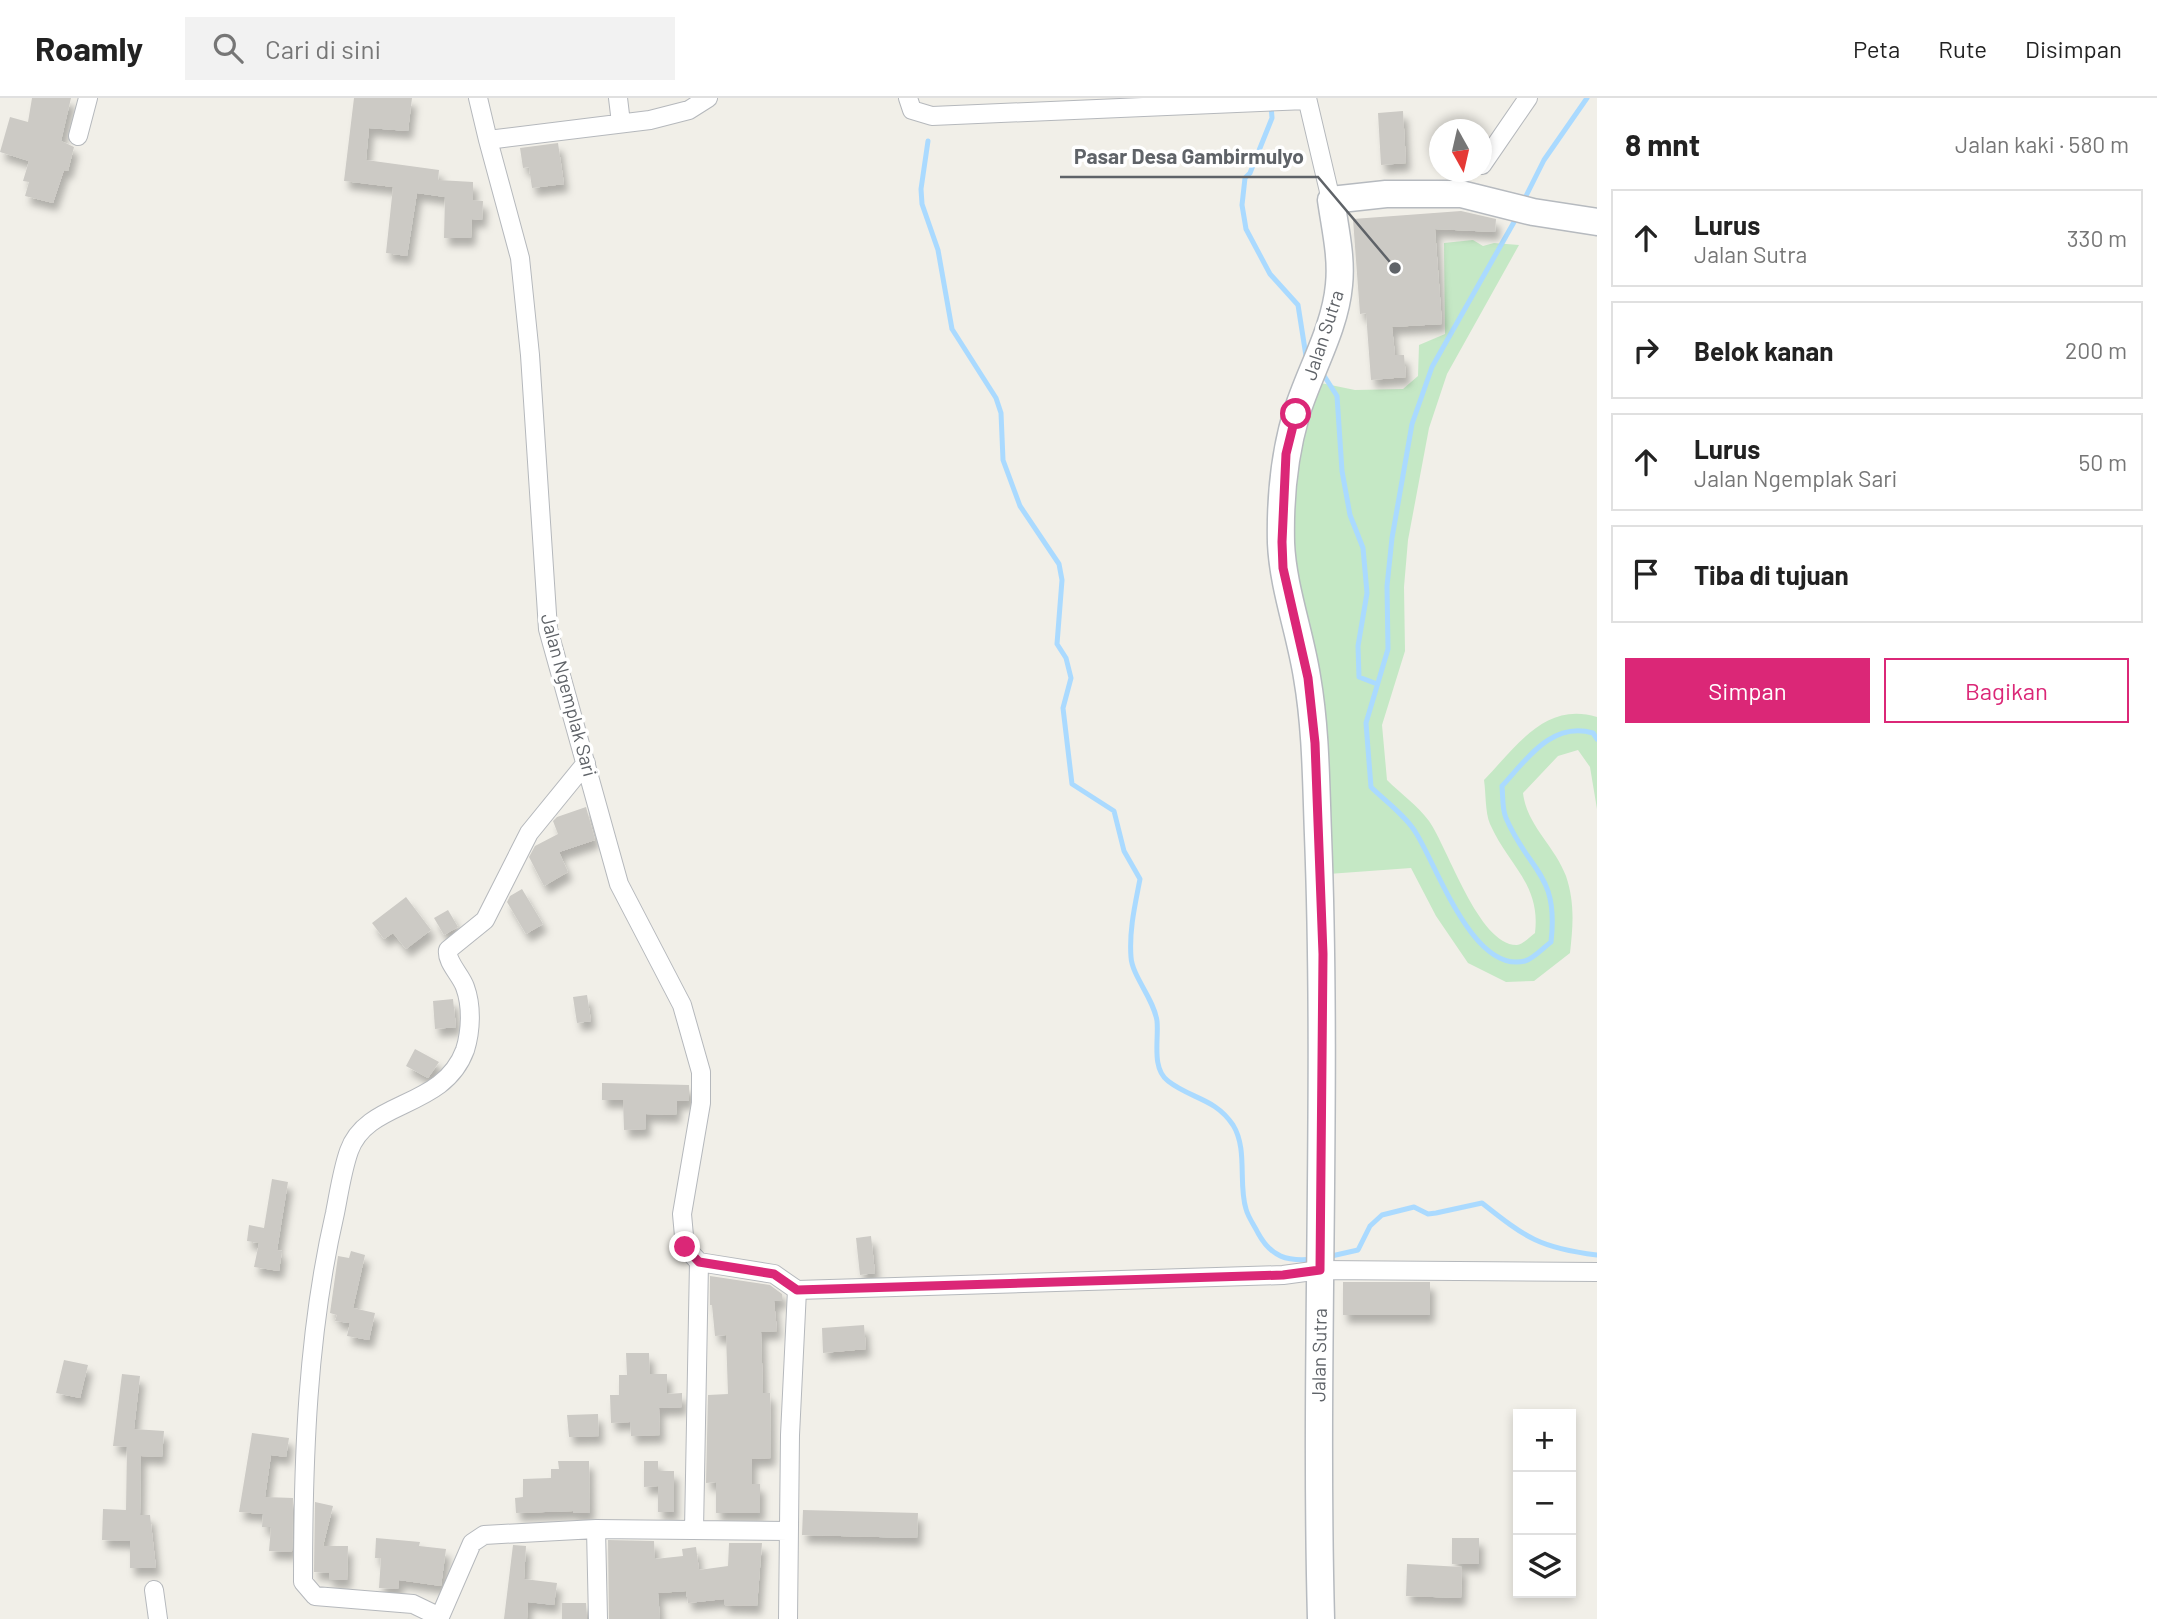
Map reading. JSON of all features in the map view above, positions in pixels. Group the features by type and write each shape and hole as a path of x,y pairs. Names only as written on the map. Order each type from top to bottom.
{"street":[{"path":"78,136 88,98"},
{"name":"Jalan Ngemplak Sari","path":"478,98 520,258 530,355 548,629 619,884 681,1005 698,1060 702,1088 682,1214 682,1235 685,1247 699,1262"},
{"path":"618,98 621,123"},
{"path":"488,140 673,115 708,98"},
{"path":"908,98 912,110 932,116 1307,99"},
{"path":"1492,150 1528,98"},
{"name":"Jalan Sutra","path":"1307,99 1331,200 1340,266 1339,288 1286,454 1282,542 1283,568 1308,678 1315,743 1323,954 1317,1471 1321,1619"},
{"path":"1461,194 1470,182"},
{"path":"1331,200 1386,194 1461,194 1520,209 1597,222"},
{"path":"586,763 529,833 485,920 448,950 448,957 466,988 469,1007 465,1049 447,1079 430,1093 391,1111 358,1133 348,1152 323,1266 310,1366 303,1582 315,1596 412,1604 440,1618 466,1554 477,1538 596,1529 789,1531"},
{"path":"694,1530 699,1262 774,1274 797,1290 1283,1275 1319,1261 1597,1272"},
{"path":"788,1619 797,1290"},
{"path":"596,1529 598,1619"},
{"path":"154,1590 158,1619"}],"green space":[{"path":"1473,240 1483,246 1494,243 1519,245 1447,374 1429,428 1408,540 1404,587 1405,651 1382,725 1387,780 1429,821 1466,894 1490,930 1503,941 1517,945 1535,933 1533,901 1522,876 1490,824 1484,780 1520,741 1547,721 1562,715 1597,717 1597,809 1590,767 1578,750 1558,756 1523,793 1535,826 1566,876 1572,905 1570,953 1534,981 1506,982 1468,963 1436,916 1411,868 1328,874 1296,591 1290,496 1316,382 1355,390 1403,389 1418,376 1419,345 1445,334 1444,243"}],"building":[{"path":"32,98 71,98 61,141 74,147 68,171 64,170 53,203 25,196 29,182 23,181 29,161 0,152 10,117 28,122"},
{"path":"354,98 412,98 408,131 369,128 366,160 439,170 438,180 473,182 473,200 483,201 482,220 472,219 471,238 444,238 445,197 417,193 407,256 386,253 393,187 344,181"},
{"path":"1403,111 1406,163 1381,165 1378,113"},
{"path":"558,143 564,184 532,188 529,167 523,168 520,148"},
{"path":"1461,211 1496,219 1495,232 1435,229 1442,324 1392,327 1395,355 1404,355 1406,377 1371,380 1366,313 1360,314 1353,219"},
{"path":"586,807 595,840 559,852 568,872 544,886 529,857 535,846 558,834 553,821 557,817"},
{"path":"522,889 543,924 526,934 507,902 510,896"},
{"path":"406,897 431,930 406,949 393,933 384,939 372,923"},
{"path":"448,910 458,927 444,935 434,918"},
{"path":"587,995 591,1021 577,1023 573,997"},
{"path":"453,999 456,1027 435,1029 433,1001"},
{"path":"415,1049 439,1062 428,1078 406,1066"},
{"path":"602,1083 689,1085 689,1101 677,1101 676,1115 646,1114 646,1129 624,1130 623,1100 602,1100"},
{"path":"272,1179 288,1182 277,1250 282,1251 279,1271 254,1267 259,1243 247,1241 249,1225 264,1228"},
{"path":"871,1236 875,1273 860,1275 856,1238"},
{"path":"351,1251 365,1255 353,1308 375,1313 369,1340 347,1336 350,1323 335,1321 337,1315 330,1313 338,1256 349,1258"},
{"path":"710,1276 770,1285 782,1294 782,1301 774,1301 777,1331 761,1332 763,1393 770,1393 771,1458 752,1459 752,1484 760,1484 760,1513 716,1513 716,1482 706,1483 708,1395 728,1394 726,1335 715,1336 710,1305"},
{"path":"1343,1282 1430,1282 1430,1315 1343,1315"},
{"path":"864,1325 866,1349 823,1353 822,1328"},
{"path":"626,1353 649,1353 650,1374 667,1374 667,1394 682,1393 682,1407 659,1408 660,1435 631,1436 630,1422 611,1423 610,1395 619,1395 619,1375 627,1375"},
{"path":"64,1360 88,1365 80,1398 56,1393"},
{"path":"122,1374 140,1376 134,1429 164,1431 162,1457 141,1456 140,1515 150,1515 156,1568 130,1568 130,1541 102,1540 103,1509 126,1510 127,1447 113,1446"},
{"path":"598,1414 599,1436 569,1437 567,1415"},
{"path":"252,1433 289,1438 286,1457 271,1455 265,1497 293,1498 292,1552 269,1551 271,1527 262,1527 263,1514 239,1512"},
{"path":"558,1461 589,1461 590,1513 516,1513 515,1498 523,1497 523,1479 551,1478 551,1469 559,1469"},
{"path":"644,1461 658,1461 658,1471 674,1471 674,1512 658,1512 658,1486 644,1487"},
{"path":"315,1502 333,1506 323,1546 348,1546 347,1580 329,1580 329,1573 314,1572"},
{"path":"803,1510 918,1513 917,1538 802,1535"},
{"path":"376,1538 420,1542 419,1546 446,1549 441,1586 399,1580 398,1589 379,1588 381,1558 375,1558"},
{"path":"1452,1538 1479,1538 1479,1564 1452,1564"},
{"path":"608,1540 654,1541 655,1559 683,1556 682,1549 696,1547 699,1570 728,1566 729,1543 762,1543 757,1606 724,1605 724,1599 688,1603 686,1591 658,1593 660,1619 609,1619"},
{"path":"513,1545 526,1546 524,1579 557,1583 554,1605 528,1602 527,1619 504,1619"},
{"path":"1407,1564 1462,1567 1461,1598 1406,1596"},
{"path":"562,1603 586,1603 587,1619 562,1619"}],"waterway":[{"path":"1523,202 1544,160 1587,98"},
{"path":"1271,105 1272,118 1250,173 1245,178 1242,205 1246,229 1270,274 1298,305 1306,356 1309,359"},
{"path":"928,141 921,189 922,204 938,250 952,329 996,398 1001,413 1003,460 1020,506 1059,564 1062,580 1057,644 1066,658 1071,678 1063,708 1072,784 1114,811 1124,851 1140,879 1134,908 1131,957 1135,972 1155,1013 1159,1069 1168,1081 1211,1104 1233,1125 1238,1134 1242,1156 1246,1209 1268,1248 1274,1253 1296,1260 1314,1259"},
{"path":"1518,215 1432,367 1412,424 1392,538 1387,586 1388,649 1366,723 1371,787 1412,827 1473,935 1489,951 1506,961 1528,960 1551,942 1552,919 1551,901 1546,887 1506,818 1502,786 1531,754 1553,737 1578,731 1593,733 1597,739"},
{"path":"1321,371 1337,396 1342,471 1350,515 1363,548 1367,593 1358,646 1359,677 1377,684"},
{"path":"1327,1257 1358,1250 1370,1226 1382,1215 1414,1207 1428,1214 1482,1203 1535,1240 1561,1249 1597,1255"}],"place":[{"name":"Pasar Desa Gambirmulyo","path":"1395,268"}],"route":[{"path":"685,1247 699,1262 774,1274 782,1277 797,1290 1283,1275 1320,1270 1323,954 1315,743 1308,678 1283,568 1282,542 1282,495 1286,454 1296,414"}]}
